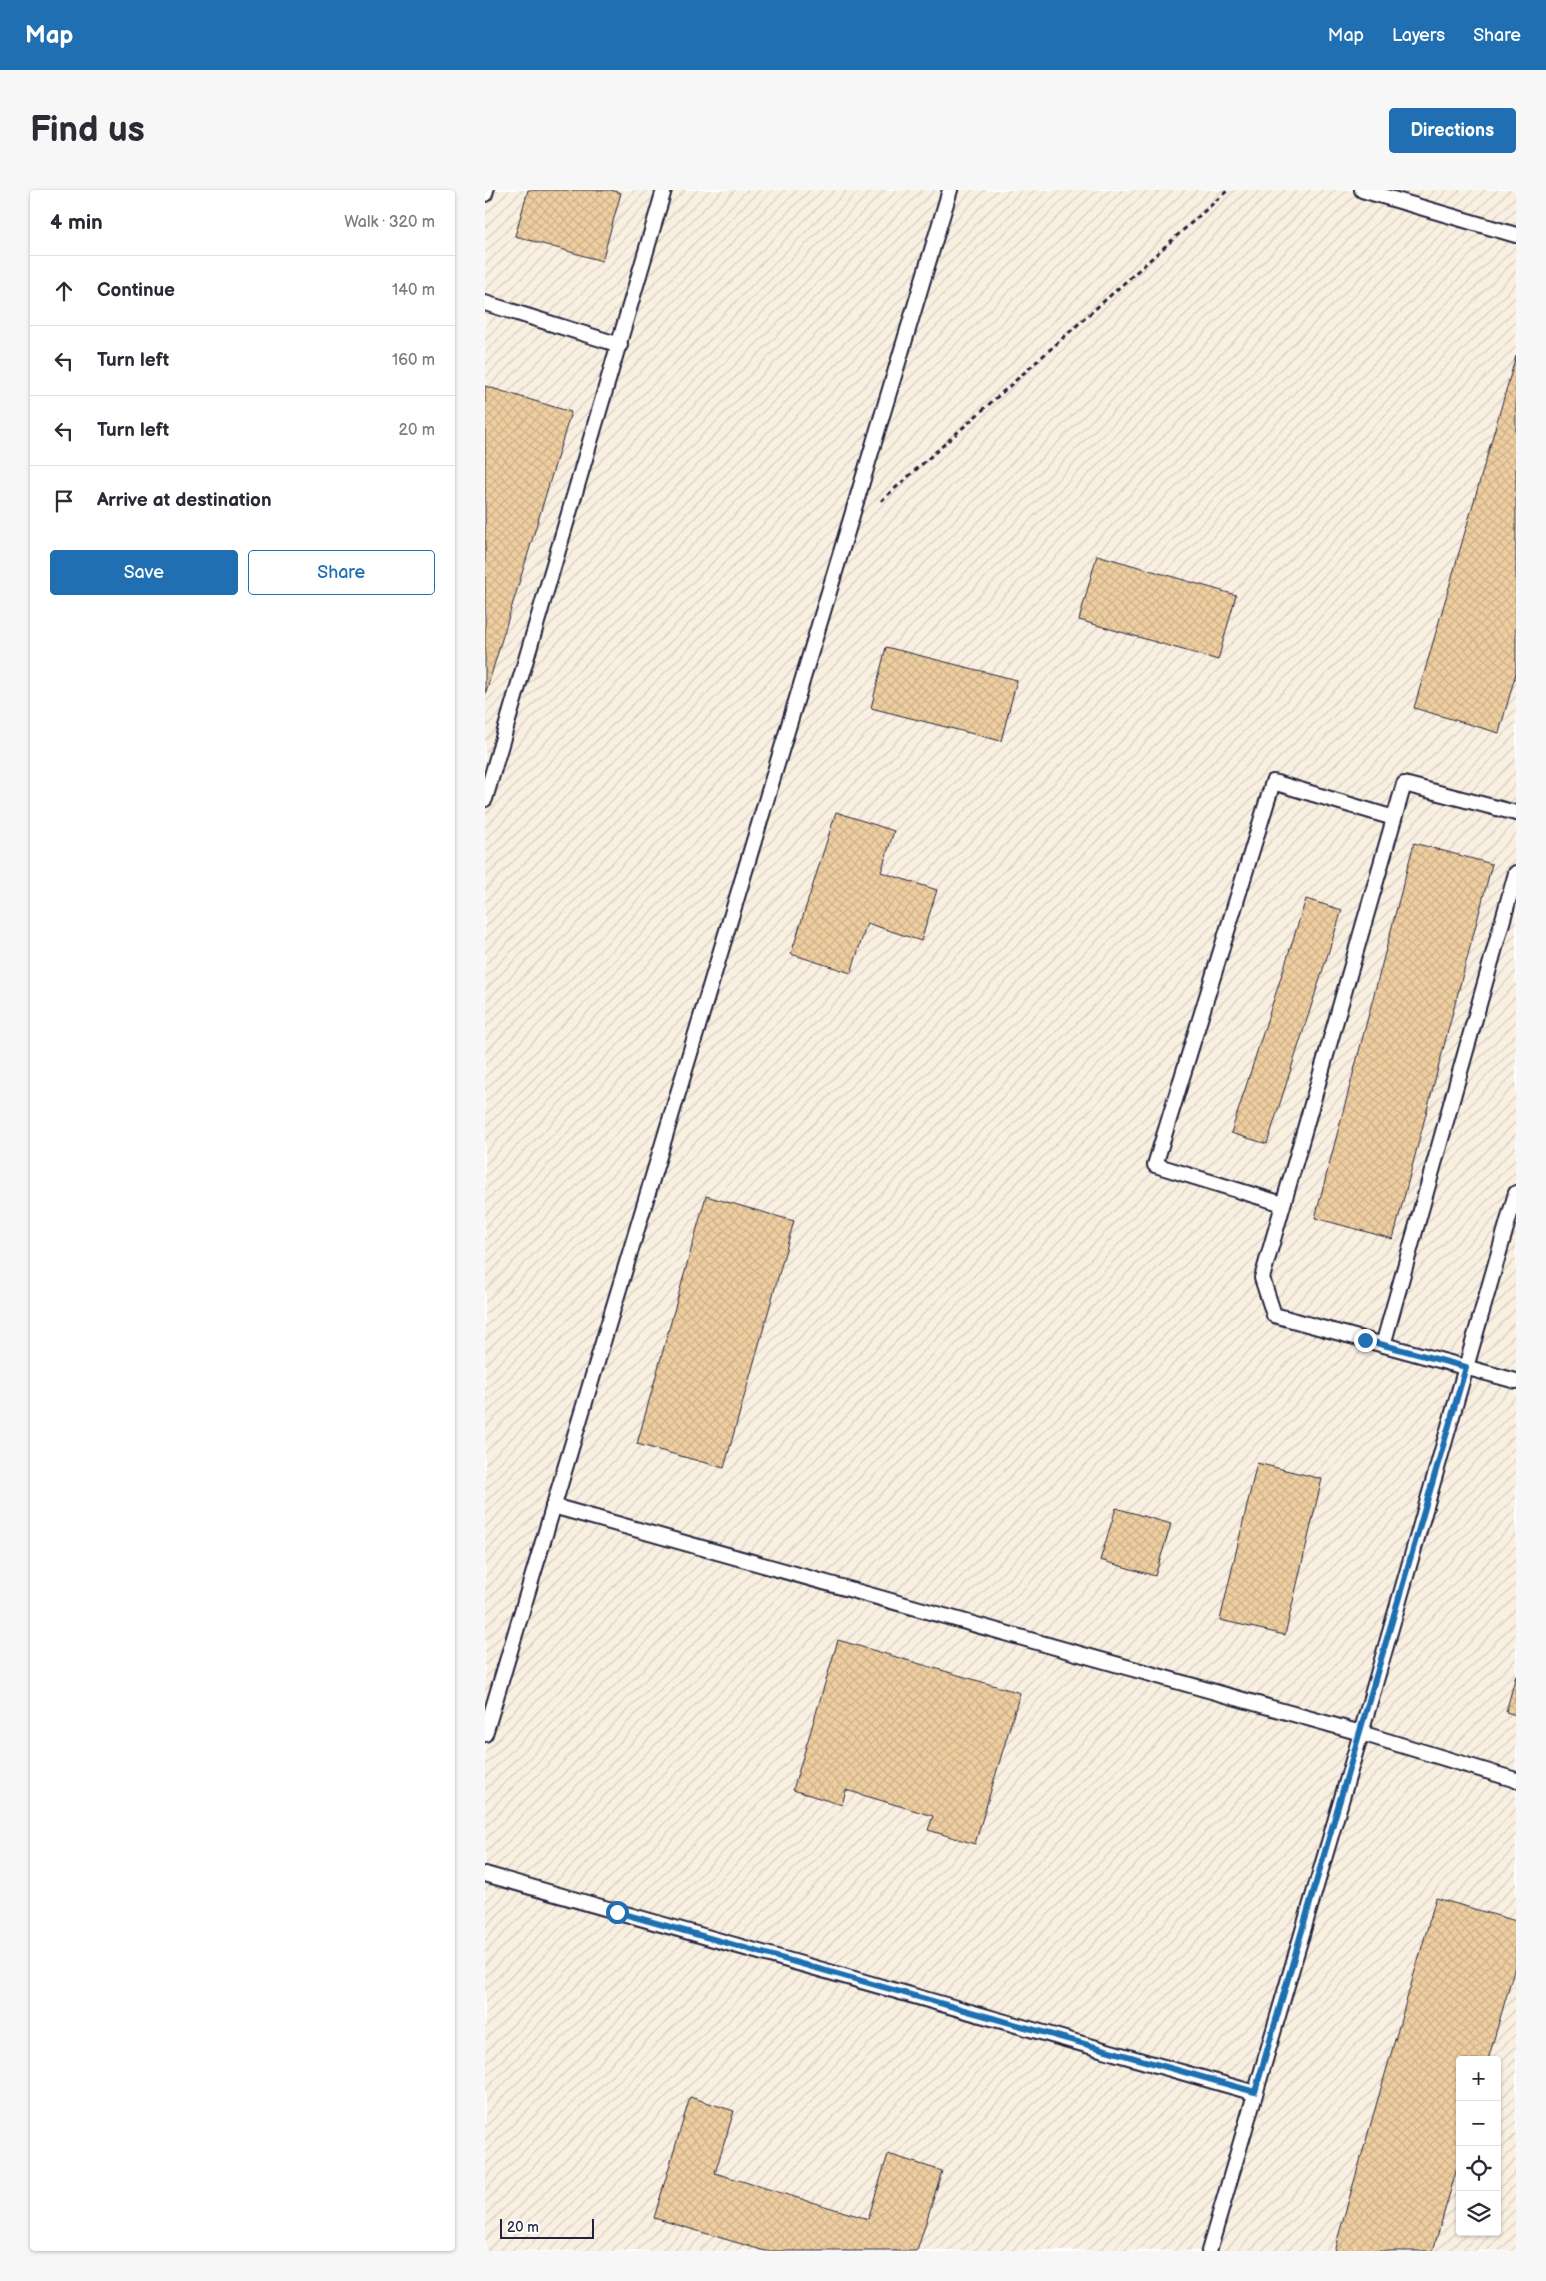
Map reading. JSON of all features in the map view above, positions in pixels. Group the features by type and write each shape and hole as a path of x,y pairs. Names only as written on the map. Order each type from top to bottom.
{"lane":[{"path":"485,194 486,190"},
{"path":"485,799 664,190"},
{"path":"485,1734 950,190"},
{"path":"1362,190 1516,235"},
{"path":"485,304 620,345"},
{"path":"1283,1204 1155,1165 1273,782 1394,818"},
{"path":"1516,813 1404,784 1262,1278 1274,1315 1516,1381"},
{"path":"1383,1345 1516,873"},
{"path":"1209,2251 1361,1733 1516,1193"},
{"path":"553,1506 1361,1733 1516,1780"},
{"path":"485,1874 1255,2092"}],"path":[{"path":"876,505 1228,190"}],"shaded area":[{"path":"485,190 1516,190 1516,2251 485,2251"}],"building":[{"path":"528,190 611,190 621,193 602,261 515,236"},
{"path":"1516,356 1516,673 1499,733 1414,708"},
{"path":"485,386 571,412 485,695"},
{"path":"1097,555 1236,595 1218,660 1079,620"},
{"path":"886,647 1017,680 1001,741 871,708"},
{"path":"836,812 894,831 881,872 937,890 921,941 867,923 851,973 791,954"},
{"path":"1414,843 1492,864 1393,1239 1315,1218"},
{"path":"1306,899 1342,910 1267,1144 1231,1133"},
{"path":"706,1196 794,1221 724,1468 637,1444"},
{"path":"1257,1463 1322,1479 1285,1635 1220,1620"},
{"path":"1116,1508 1171,1524 1155,1576 1100,1560"},
{"path":"838,1640 1020,1693 975,1844 928,1830 933,1816 846,1790 842,1805 793,1790"},
{"path":"1516,1675 1516,1715 1506,1712"},
{"path":"1436,1898 1516,1921 1516,1963 1489,2056 1456,2056 1456,2172 1433,2251 1334,2251"},
{"path":"690,2097 734,2111 715,2173 868,2219 888,2154 942,2171 917,2251 765,2251 654,2218"}],"route":[{"path":"617,1912 1255,2092 1466,1367 1365,1340"}]}
